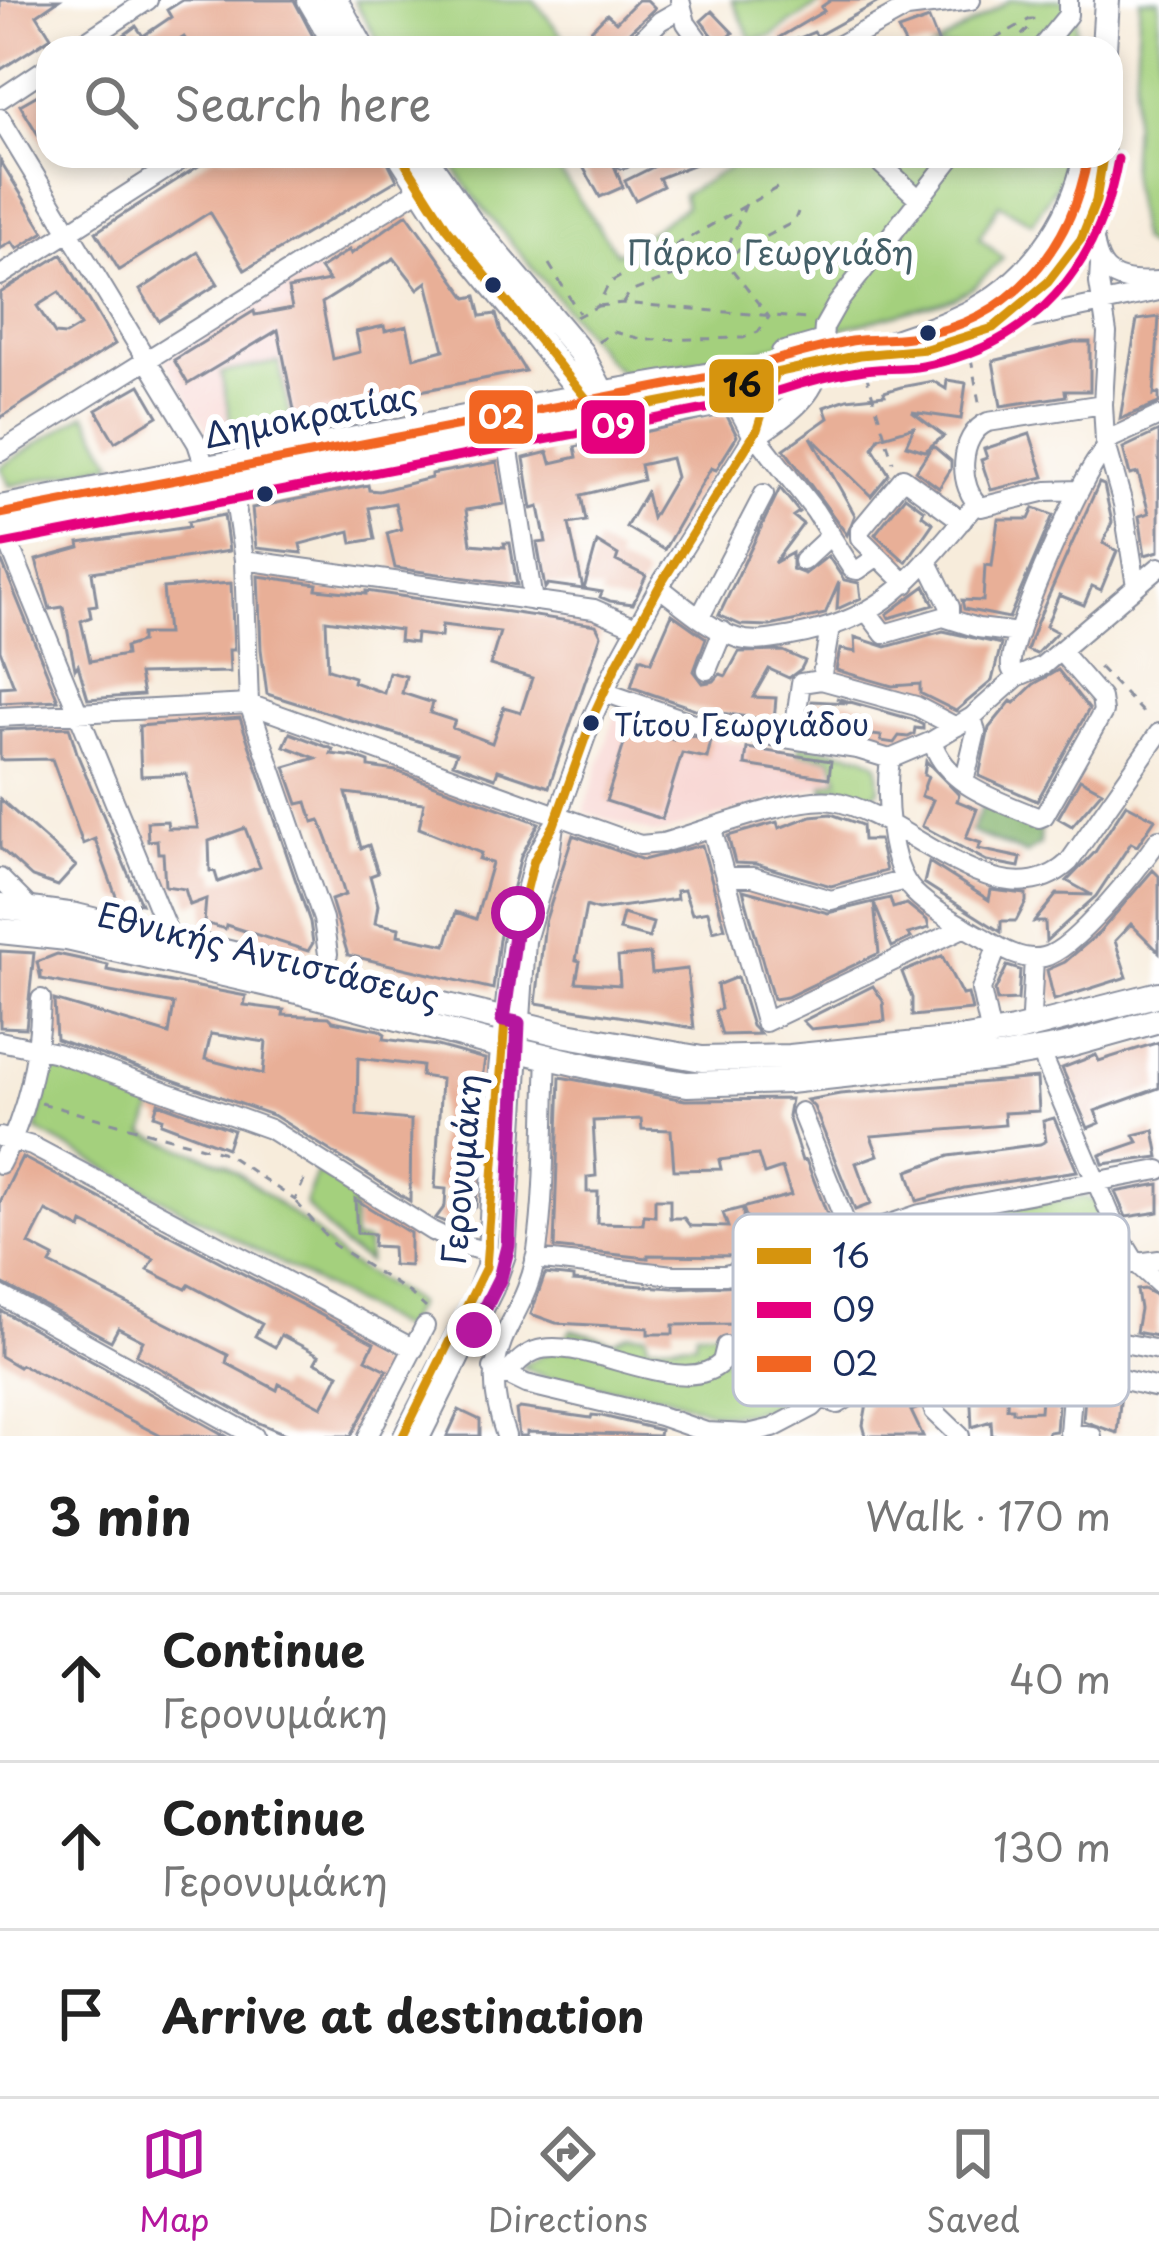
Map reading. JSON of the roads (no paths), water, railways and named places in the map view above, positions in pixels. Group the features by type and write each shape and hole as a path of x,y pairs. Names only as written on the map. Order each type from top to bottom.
{"main road":[{"path":"310,0 344,36"},
{"path":"335,0 350,36"},
{"path":"1105,36 1107,0"},
{"name":"Δημοκρατίας","path":"863,354 964,316 1019,277 1066,217 1083,168"},
{"name":"Δημοκρατίας","path":"1,522 544,403 725,390 815,364 863,354 918,351 968,338 999,325 1059,270 1092,214 1101,168"},
{"path":"427,175 569,320 595,402"},
{"path":"427,175 555,360 595,402"},
{"path":"544,403 554,384 555,360"},
{"path":"725,390 739,404 755,434 809,387 816,376 815,364"},
{"name":"Δημοκρατίας","path":"220,476 506,432 595,402 735,371 780,372"},
{"name":"Εθνικής Αντιστάσεως","path":"0,906 170,937 511,1021 638,1050 702,1059 790,1057 991,1035 1159,994"},
{"name":"Εθνικής Αντιστάσεως","path":"0,931 42,934 298,992 509,1048 686,1084 771,1082 1031,1053 1159,1020"}],"street":[{"path":"94,36 148,0"},
{"path":"856,36 907,8 970,0"},
{"path":"644,36 675,5 696,36"},
{"path":"1050,36 1067,9"},
{"path":"0,99 36,75"},
{"path":"0,118 220,476 244,560 249,704 323,919 328,954"},
{"path":"0,276 168,168"},
{"path":"886,168 918,198"},
{"path":"780,372 781,352 823,340 827,320 942,168"},
{"path":"0,452 427,175"},
{"path":"1092,214 1107,344 1106,445 1123,504 1136,586"},
{"path":"1100,264 1118,279 1159,280"},
{"path":"999,325 1159,291"},
{"name":"Γερονυμάκη","path":"403,1436 476,1295 489,1252 511,1021 527,931 549,861 555,821 604,692 636,627 755,434 780,372"},
{"path":"1079,490 1047,491 988,508 976,504 964,476 973,433 982,424 1103,404"},
{"path":"1017,677 1011,660 1019,633 1095,459 1106,445 1159,416"},
{"path":"506,432 533,601"},
{"path":"755,434 855,571 878,556"},
{"path":"906,584 860,538 860,530 903,478 962,521"},
{"path":"700,616 764,494"},
{"path":"659,587 722,631 756,641 830,628 868,613 906,584 976,504"},
{"path":"1,522 170,937"},
{"path":"803,561 831,535"},
{"path":"244,560 605,612 636,627"},
{"path":"927,560 950,607 950,617"},
{"path":"604,692 699,725 857,749 890,759 964,722 1017,677 1033,672 1060,651 1159,567"},
{"path":"868,613 884,634 950,617 978,628 1019,633"},
{"path":"820,680 830,628"},
{"path":"707,670 722,631"},
{"path":"932,741 943,766 964,782 1039,818 1044,816 1103,712 1101,698 1060,651"},
{"path":"793,738 801,682 820,680 964,722 976,732 964,782"},
{"path":"0,717 249,704 555,821 640,845 821,800 855,807 990,877 1017,884 1040,880 1062,868 1079,850 1159,731"},
{"path":"890,759 885,796 905,880 916,895 965,927 998,946 1034,958 1055,953 1153,864 1159,839"},
{"path":"712,829 765,1022 965,927"},
{"path":"726,877 753,877 831,900 905,880"},
{"path":"0,878 30,908"},
{"path":"991,1035 982,990 998,946"},
{"path":"1030,1015 1034,958"},
{"path":"0,1164 7,1138 27,1100 38,1048 41,999"},
{"path":"0,1042 38,1048 259,1124 315,1154 432,1231 489,1252"},
{"name":"Γερονυμάκη","path":"421,1436 504,1265 509,1048"},
{"path":"506,1436 499,1344 535,1259 547,1056"},
{"path":"1045,1062 1111,1214"},
{"path":"801,1112 842,1214"},
{"path":"7,1138 414,1349"},
{"path":"920,1214 1159,1170"},
{"path":"1129,1249 1159,1285"},
{"path":"535,1259 711,1276 733,1272"},
{"path":"1129,1264 1159,1260"},
{"path":"0,1295 254,1436"},
{"path":"368,1436 425,1325"},
{"path":"1129,1343 1159,1349"},
{"path":"500,1372 539,1348 674,1373 705,1372 722,1362 726,1346"},
{"path":"500,1372 526,1384 727,1435 773,1428 812,1406"},
{"path":"1129,1381 1159,1388"},
{"path":"932,1406 960,1436"},
{"path":"1069,1435 1092,1436"}],"place":[{"name":"Τίτου Γεωργιάδου","path":"591,723"}],"park label":[{"name":"Πάρκο Γεωργιάδη","path":"770,251"}]}
